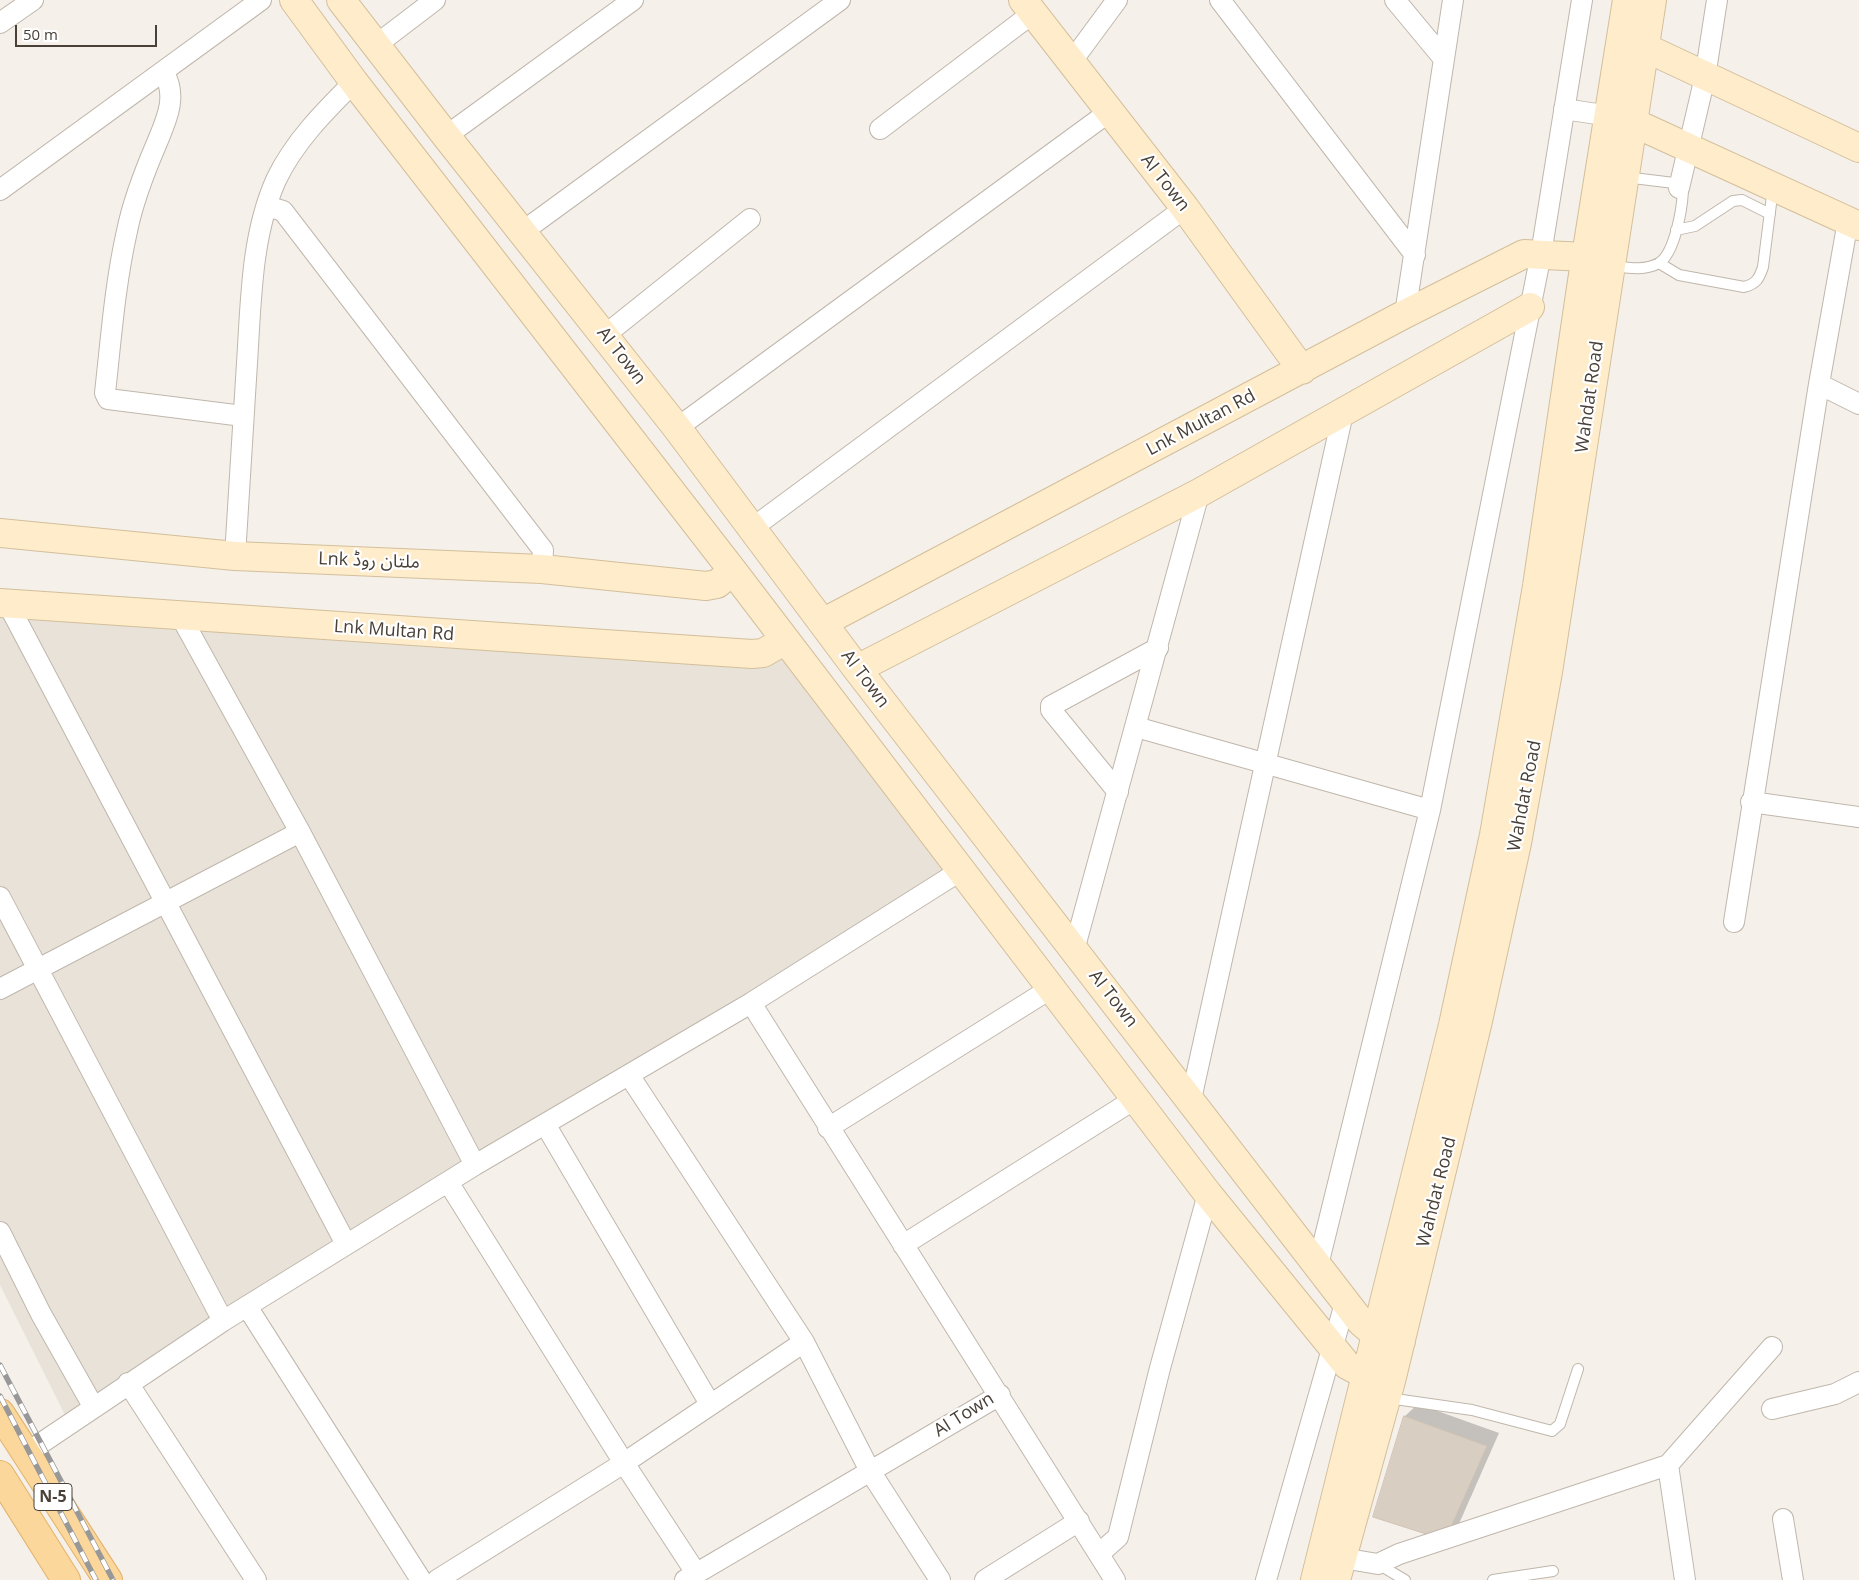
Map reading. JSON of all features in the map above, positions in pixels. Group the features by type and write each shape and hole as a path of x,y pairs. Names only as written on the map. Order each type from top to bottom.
{"main road":[{"name":"N-5","path":"0,1413 108,1580"},
{"name":"N-5","path":"0,1475 66,1580"}],"street":[{"path":"3,15 33,0"},
{"path":"0,190 164,73 262,0"},
{"path":"294,0 354,82 733,571 806,670 1208,1194 1347,1365 1382,1384"},
{"name":"AI Town","path":"341,0 677,428 824,622 857,669 1191,1099 1365,1327 1389,1337"},
{"path":"376,45 435,0"},
{"path":"446,136 633,0"},
{"path":"522,232 840,0"},
{"path":"1072,61 1117,0"},
{"path":"1220,0 1415,255"},
{"path":"1395,0 1444,59"},
{"path":"1406,314 1453,0"},
{"path":"1318,1265 1430,810 1541,254 1582,0"},
{"name":"Wahdat Road","path":"1627,0 1633,45"},
{"name":"Wahdat Road","path":"1339,1569 1382,1384 1389,1337 1494,835 1537,586 1598,261 1633,45 1652,0"},
{"path":"1679,188 1690,148 1705,77 1716,0"},
{"path":"880,129 1028,7"},
{"name":"AI Town","path":"1028,7 1186,208 1302,370"},
{"path":"1633,45 1858,142"},
{"path":"164,73 171,90 168,114 143,178 127,231 118,276 105,393 108,399 243,416"},
{"path":"235,556 243,416 254,272 259,233 276,181 289,156 316,121 354,82"},
{"path":"1564,109 1621,119 1690,148 1853,223 1819,384 1751,802 1734,922"},
{"path":"677,428 1110,112"},
{"name":"Wahdat Road","path":"1598,261 1623,177 1621,119"},
{"path":"267,206 283,211 542,550 542,569"},
{"path":"751,528 1186,208"},
{"path":"605,335 750,219"},
{"name":"Lnk Multan Rd","path":"824,622 1406,314 1524,254 1541,254 1598,261"},
{"path":"857,669 1199,492 1530,307"},
{"path":"1819,384 1859,404"},
{"path":"1191,1099 1343,413"},
{"path":"1074,950 1158,648 1199,492"},
{"name":"Lnk ملتان روڈ","path":"0,532 235,556 542,569 706,586 717,584 733,571"},
{"path":"4,604 165,902 346,1244"},
{"name":"Lnk Multan Rd","path":"4,604 752,654 763,654 784,641"},
{"path":"181,617 300,832 475,1165"},
{"path":"806,670 840,646"},
{"path":"1118,792 1051,710 1051,706 1158,648"},
{"path":"1136,727 1430,810"},
{"path":"1751,802 1859,818"},
{"path":"0,989 300,832"},
{"path":"25,1454 128,1383 346,1244 475,1165 751,1002 960,871"},
{"path":"998,920 1031,894"},
{"path":"0,897 223,1321"},
{"path":"828,1128 1050,989"},
{"name":"AI Town","path":"691,1577 1000,1395 828,1128 751,1002"},
{"path":"629,1075 804,1342 870,1472 940,1580"},
{"path":"903,1245 1135,1099"},
{"path":"545,1124 710,1404"},
{"path":"448,1182 624,1462 691,1577"},
{"path":"1099,1554 1118,1538 1160,1368 1208,1194"},
{"path":"0,1232 41,1314 93,1406"},
{"path":"1266,1580 1346,1300"},
{"path":"248,1308 420,1580"},
{"path":"437,1580 624,1462 804,1342"},
{"path":"1339,1569 1378,1564 1399,1554 1668,1465 1772,1347"},
{"path":"1772,1409 1835,1394 1859,1382"},
{"path":"128,1383 256,1580"},
{"name":"Wahdat Road","path":"1315,1580 1382,1384"},
{"path":"1000,1395 1115,1580"},
{"path":"1668,1465 1685,1580"},
{"path":"1782,1518 1793,1580"},
{"path":"985,1580 1079,1521"}],"lane":[{"path":"1598,261 1638,269 1659,263 1672,245 1683,191 1674,183 1623,177"},
{"path":"1659,263 1679,275 1744,287 1753,284 1760,278 1763,267 1774,187"},
{"path":"1676,230 1696,226 1733,201 1742,200 1770,214"},
{"path":"1382,1384 1472,1410 1552,1430 1560,1424 1578,1369"},
{"path":"1378,1564 1405,1580"},
{"path":"1492,1580 1553,1571"}],"shaded area":[{"path":"0,594 777,645 960,871 69,1423 0,1285"}],"building":[{"path":"1404,1416 1487,1446 1445,1540 1373,1517"}],"railway":[{"path":"0,1365 113,1580"},
{"path":"0,1396 96,1580"}]}
